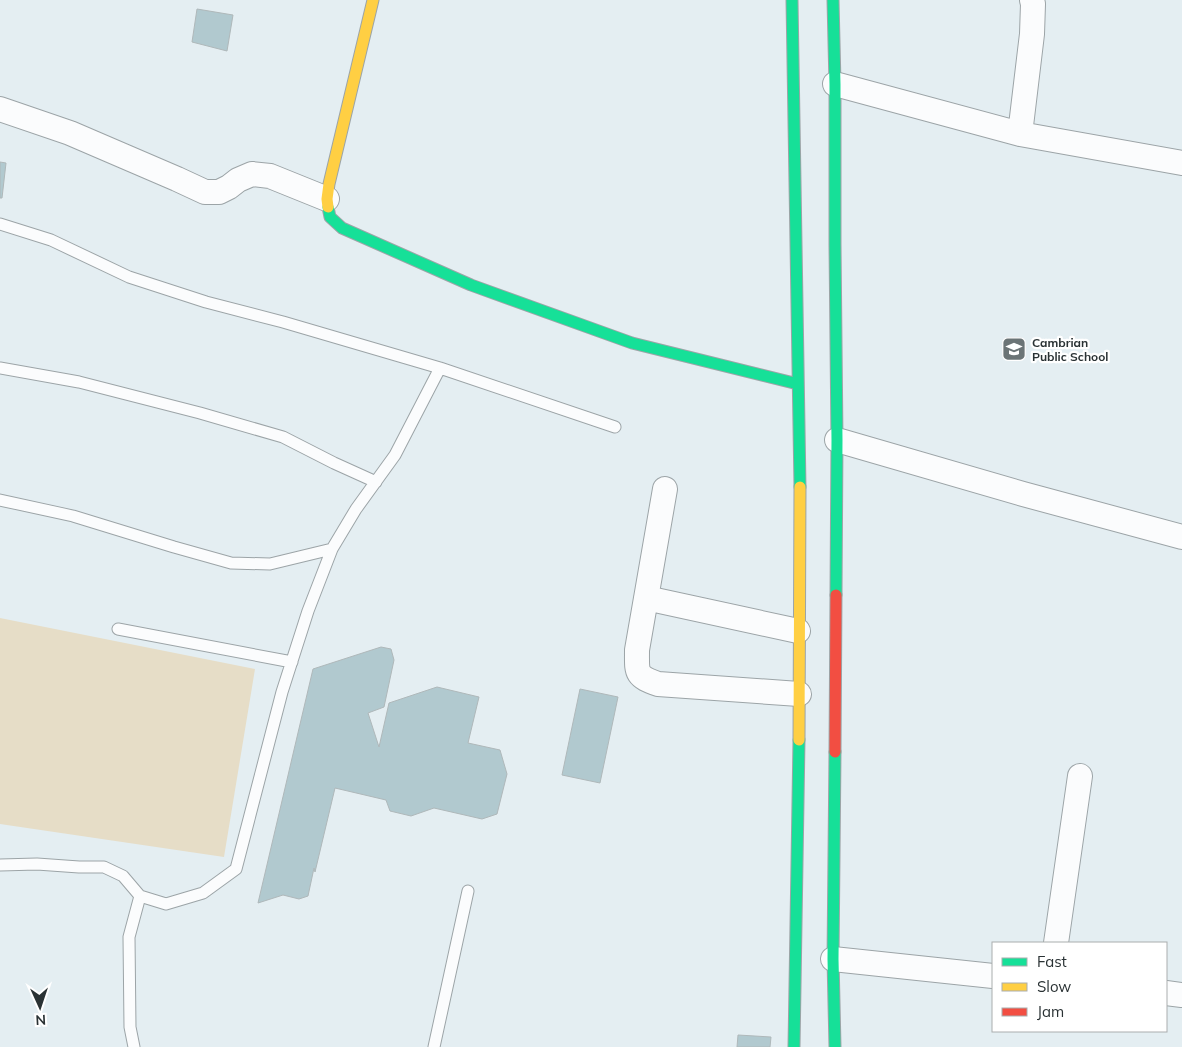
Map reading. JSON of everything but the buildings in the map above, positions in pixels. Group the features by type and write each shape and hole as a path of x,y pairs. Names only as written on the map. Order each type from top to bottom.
{"main road":[{"path":"374,0 329,184 330,217 342,228 472,285 632,343 798,384"},
{"path":"792,0 800,494 798,826 794,1047"},
{"path":"833,0 838,440 833,959 835,1047"}],"street":[{"path":"1020,134 1032,34 1032,0"},
{"path":"835,84 1020,134 1182,163"},
{"path":"0,109 70,133 177,178 205,192 219,192 252,174 270,176 328,199"},
{"path":"838,440 1023,494 1182,537"},
{"path":"665,489 637,650 637,669 643,679 658,684 799,694"},
{"path":"646,598 798,631"},
{"path":"1056,942 1080,776"},
{"path":"833,959 992,976"},
{"path":"1167,993 1182,995"}],"lane":[{"path":"0,224 51,240 129,277 206,302 283,322 440,368 615,427"},
{"path":"0,368 79,382 200,413 283,437 376,482"},
{"path":"0,865 37,864 104,867 123,876 140,896 166,904 203,893 236,869 282,692 308,611 332,549 356,509 396,455 440,368"},
{"path":"0,500 73,516 231,563 270,564 332,549"},
{"path":"118,629 292,662"},
{"path":"434,1047 468,891"},
{"path":"134,1047 130,1027 129,937 140,896"}],"shaded area":[{"path":"0,618 255,669 224,857 0,824"}],"traffic: fast":[{"path":"792,0 800,487"},
{"path":"833,0 837,440 836,595"},
{"path":"328,207 330,217 342,228 471,285 632,343 798,384"},
{"path":"794,1047 799,740"},
{"path":"835,752 833,959 835,1047"}],"traffic: slow":[{"path":"328,207 329,184 373,0"},
{"path":"799,740 800,487"}],"traffic: jam":[{"path":"835,752 836,595"}],"place":[{"name":"Cambrian Public School","path":"1014,349"}]}
